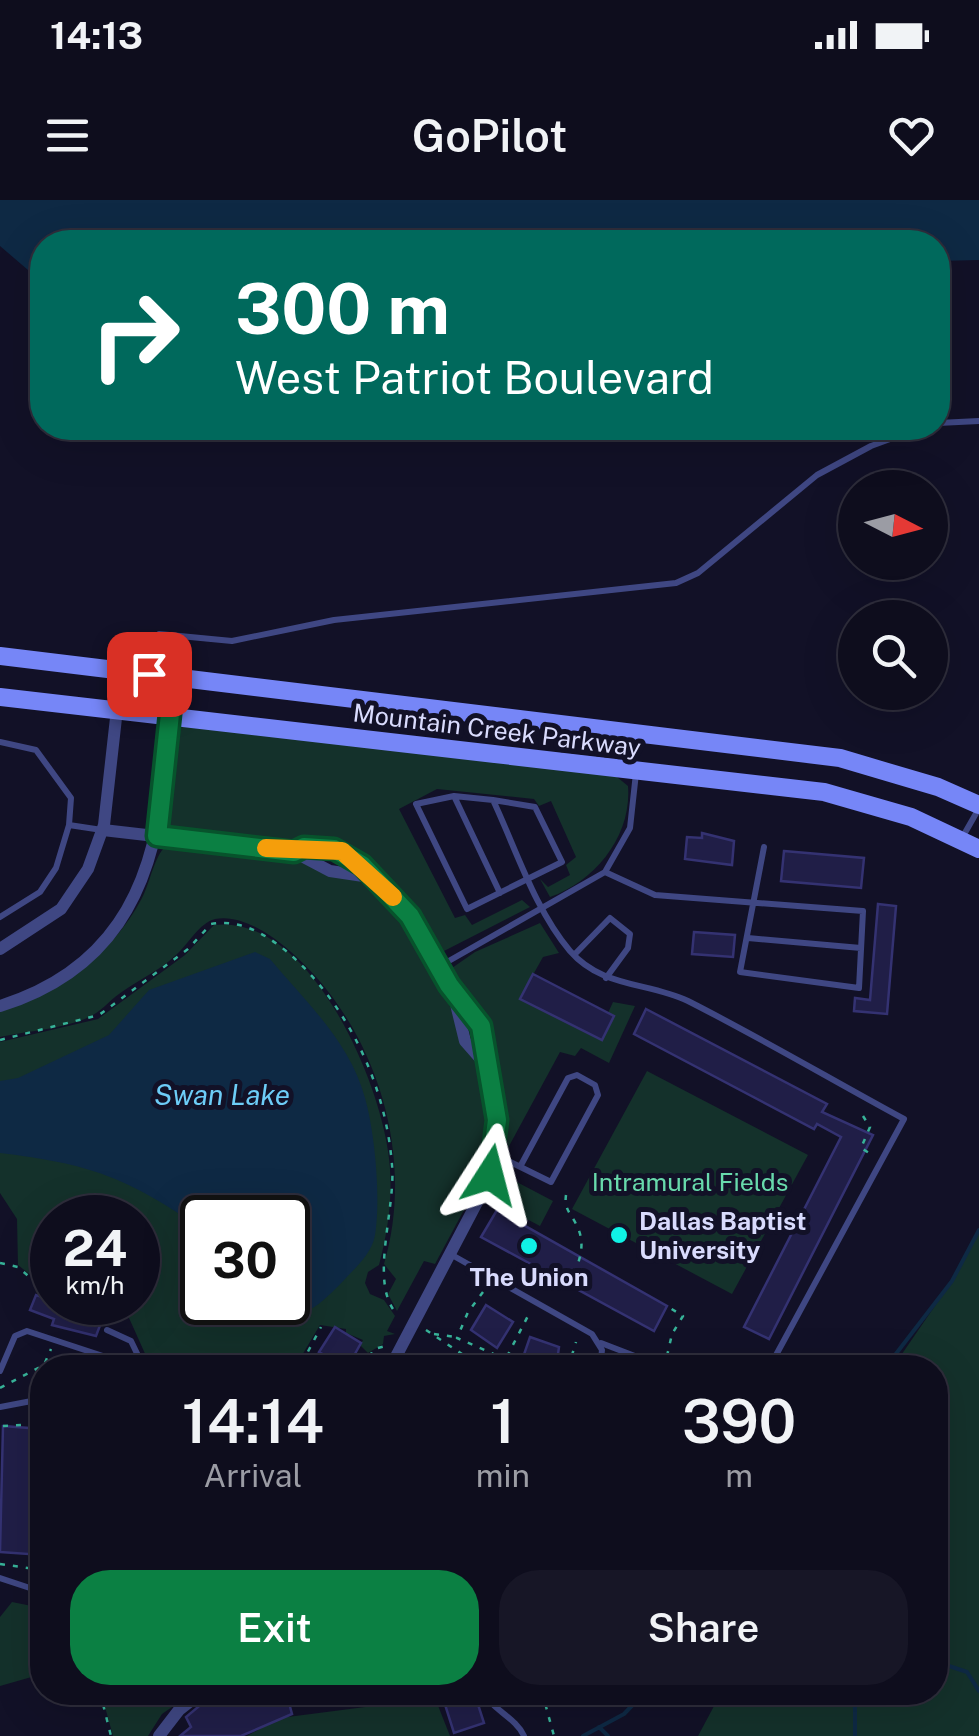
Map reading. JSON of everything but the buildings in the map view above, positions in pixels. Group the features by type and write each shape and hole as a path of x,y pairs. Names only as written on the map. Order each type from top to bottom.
{"main road":[{"name":"Mountain Creek Parkway","path":"0,656 840,758 922,782 979,807"},
{"name":"Mountain Creek Parkway","path":"0,696 824,792 867,802 962,838 979,849"}],"street":[{"path":"0,949 61,909 88,869 103,830 117,709 149,674 170,714 157,836 138,893 112,933 85,961 54,983 0,1006"},
{"path":"103,830 294,852 330,871 370,877"},
{"path":"294,852 304,847 342,851 370,877 410,916 449,985 484,1033 497,1120 495,1155 484,1189 397,1355"},
{"path":"449,985 465,1042 490,1072"},
{"path":"159,1736 185,1705"}],"lane":[{"path":"950,422 979,421"},
{"path":"149,674 152,642 159,634 232,641 334,620 676,582 698,573 817,475 887,440"},
{"path":"0,742 36,750 70,798 69,826 56,868 40,892 0,918"},
{"path":"440,967 606,872 630,828 636,773"},
{"path":"454,796 500,893"},
{"path":"454,796 493,800 535,806 562,862 468,909 416,804 454,796"},
{"path":"493,800 544,908 574,955 606,978 685,1000 904,1119 776,1355"},
{"path":"962,838 979,807"},
{"path":"69,826 103,830"},
{"path":"606,872 655,895 756,903 863,911 860,988 740,972 756,903 764,847"},
{"path":"574,955 610,918 622,926 630,934 628,948 606,978"},
{"path":"748,938 862,948"},
{"path":"495,1155 551,1182 598,1094 596,1085 577,1075 568,1078 521,1165"},
{"path":"451,1254 600,1343 632,1355"},
{"path":"107,1330 131,1341 138,1355"},
{"path":"0,1371 20,1332 54,1338 101,1355"},
{"path":"600,1343 600,1355"},
{"path":"0,1405 30,1401"},
{"path":"0,1578 30,1588"},
{"path":"490,1705 520,1727 524,1736"}],"path":[{"path":"0,1040 99,1015 188,949 211,924 233,923 274,940 329,994 353,1032 382,1105 393,1180 382,1274 388,1304 396,1313"},
{"path":"863,1116 870,1127 861,1148 876,1157"},
{"path":"494,1198 498,1202 509,1176"},
{"path":"566,1194 566,1210 578,1226 582,1254 566,1291"},
{"path":"0,1263 18,1266 30,1277"},
{"path":"457,1338 468,1312 483,1292"},
{"path":"507,1355 535,1302"},
{"path":"668,1355 683,1316 670,1308"},
{"path":"678,1325 684,1331"},
{"path":"306,1355 321,1326"},
{"path":"426,1330 463,1355"},
{"path":"434,1334 457,1338 496,1355"},
{"path":"48,1355 54,1338"},
{"path":"572,1355 576,1342"},
{"path":"371,1355 374,1350 390,1345"},
{"path":"0,1388 30,1372"},
{"path":"3,1426 30,1425"},
{"path":"0,1564 30,1568"},
{"path":"103,1705 111,1736"},
{"path":"546,1705 554,1736"}],"green space":[{"path":"183,726 362,741 617,777 628,786 628,804 608,854 582,880 550,897 540,879 548,887 570,875 566,865 576,857 551,801 539,806 534,799 437,789 399,809 455,918 465,915 472,925 522,900 530,907 444,951 411,904 344,846 170,826 177,730"},
{"path":"169,843 296,857 367,884 409,924 483,1073 490,1110 489,1147 480,1180 435,1264 424,1261 397,1311 388,1294 396,1279 384,1264 393,1221 395,1177 391,1134 380,1091 364,1050 342,1011 315,976 269,935 243,922 224,918 209,921 169,961 93,1015 68,1024 0,1037 0,1010 82,968 115,937 142,898 156,861"},
{"path":"540,923 559,953 543,957 520,998 608,1013 613,1002 635,1006 609,1063 581,1048 575,1056 560,1052 508,1148 501,1083 488,1028 452,968 475,952"},
{"name":"Swan Lake","path":"214,925 248,929 280,945 308,972 333,1006 354,1044 382,1120 391,1180 389,1208 379,1265 368,1272 365,1283 370,1294 384,1300 395,1316 387,1331 395,1334 384,1336 383,1344 368,1353 360,1345 363,1340 346,1333 346,1329 320,1325 302,1355 146,1355 132,1325 160,1325 160,1195 30,1195 30,1275 18,1265 17,1219 0,1193 0,1042 98,1019 185,955"},
{"name":"Intramural Fields","path":"647,1071 808,1155 732,1294 572,1209"},
{"path":"513,1180 553,1201 540,1226 500,1205"},
{"path":"979,1230 979,1736 698,1736 715,1705 948,1705 948,1355 901,1355 952,1281"},
{"path":"12,1602 30,1606 30,1677 0,1686 0,1617"},
{"path":"104,1705 175,1705 162,1714 148,1736 113,1736"},
{"path":"381,1705 438,1705 450,1736 247,1736 280,1718"}],"water":[{"path":"0,200 979,200 979,260 950,261 950,230 30,230 30,272 0,246"},
{"name":"Swan Lake","path":"255,952 270,959 349,1059 369,1112 377,1185 375,1235 359,1264 310,1309 310,1195 180,1195 180,1215 160,1203 160,1195 147,1195 84,1168 0,1153 0,1081 18,1078 109,1035 149,990"}],"waterway":[{"path":"895,1355 952,1281 979,1230"},
{"path":"948,1666 967,1672 979,1691"},
{"path":"583,1736 624,1714 633,1705"},
{"path":"855,1705 855,1736"},
{"path":"599,1727 608,1736"}],"slow traffic":[{"path":"266,848 342,851 393,897"}],"place":[{"name":"Dallas Baptist University","path":"619,1235"},
{"name":"The Union","path":"529,1246"}],"route":[{"path":"149,674 170,714 157,836 294,852 304,847 334,849 362,865 410,916 449,985 484,1033 497,1120 490,1175"}]}
